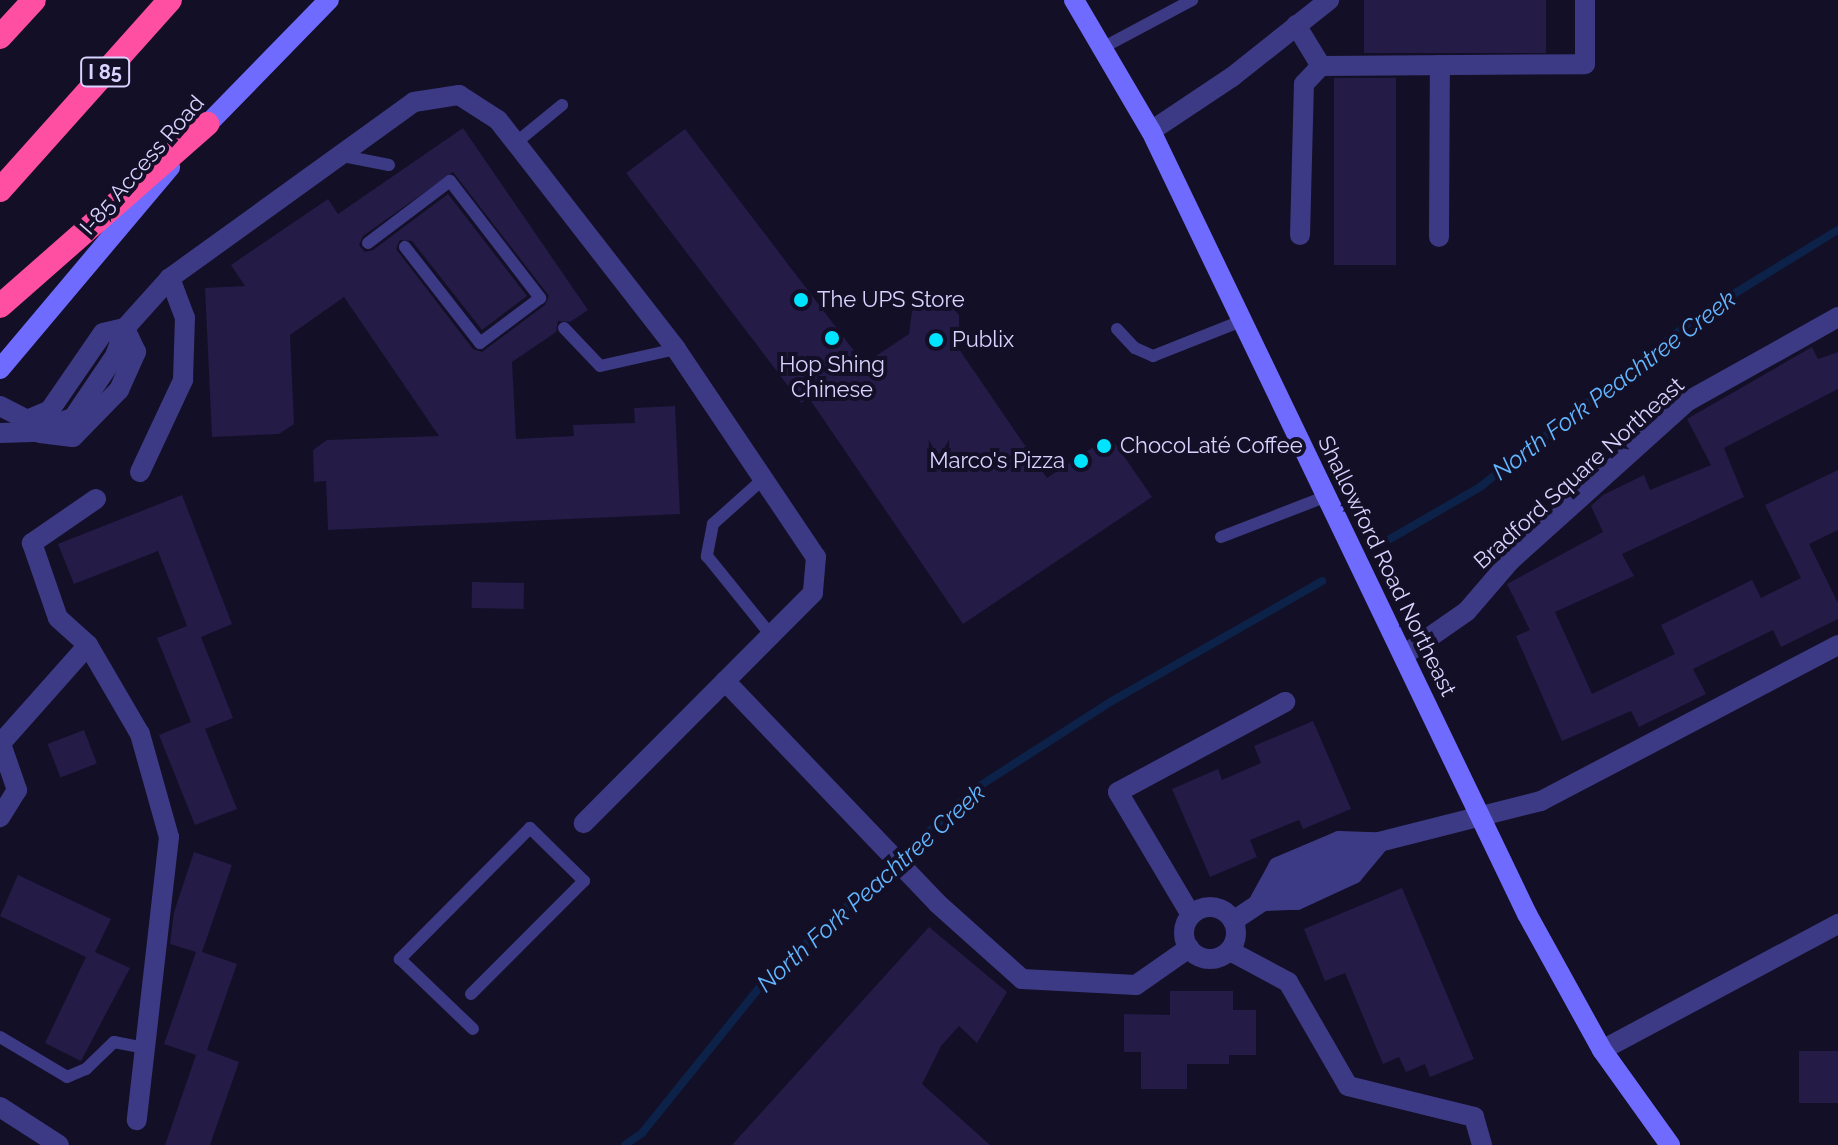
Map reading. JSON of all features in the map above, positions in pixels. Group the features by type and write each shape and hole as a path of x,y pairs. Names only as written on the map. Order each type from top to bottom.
{"highway":[{"path":"0,37 34,0"},
{"name":"I 85","path":"0,190 170,0"},
{"path":"0,306 207,124"}],"street":[{"name":"I-85 Access Road","path":"0,369 207,124 329,0"},
{"name":"Shallowford Road Northeast","path":"1074,0 1151,131 1239,322 1327,496 1481,817 1602,1050 1670,1145"},
{"path":"1151,131 1329,0"},
{"path":"1300,235 1304,84 1321,66 1585,64 1585,0"},
{"path":"1296,25 1321,66"},
{"path":"1439,237 1440,65"},
{"path":"32,432 73,418 99,381 125,328 170,278 414,102 459,95 498,120 518,141 676,349 816,557 813,593 584,823"},
{"path":"140,472 183,380 185,318 170,278"},
{"name":"Bradford Square Northeast","path":"1404,655 1467,611 1510,561 1688,401 1838,317"},
{"path":"0,406 27,420 50,410 103,333 125,328"},
{"path":"0,433 32,432 73,437 119,390 136,352 125,328"},
{"path":"82,367 99,381 119,390"},
{"path":"96,499 32,543 58,618 88,645 140,734 169,837 137,1120"},
{"path":"0,817 17,790 1,742 88,645"},
{"path":"1233,921 1260,902 1379,842 1541,801 1838,645"},
{"path":"725,681 820,784 937,903 1022,979 1136,985 1189,948"},
{"path":"1191,915 1118,792 1285,702"},
{"path":"1214,907 1233,921 1236,937 1230,951 1212,959 1189,948 1184,931 1191,915 1214,907"},
{"path":"1602,1050 1838,924"},
{"path":"1230,951 1288,982 1348,1086 1474,1117 1482,1145"},
{"path":"0,1107 59,1145"}],"lane":[{"path":"1104,47 1192,0"},
{"path":"518,141 562,105"},
{"path":"338,155 389,165"},
{"path":"368,243 450,181 540,298 480,343 405,247"},
{"path":"1117,329 1135,348 1153,356 1239,322"},
{"path":"564,328 600,366 676,349"},
{"path":"762,480 713,524 707,556 770,634"},
{"path":"1221,537 1327,496"},
{"path":"471,994 584,881 530,828 400,959 473,1029"},
{"path":"0,1037 67,1077 86,1069 114,1042 145,1048"}],"building":[{"path":"1364,0 1546,0 1546,53 1364,53"},
{"path":"1334,78 1396,78 1396,265 1334,265"},
{"path":"463,128 588,310 570,322 558,321 556,332 512,362 516,439 574,436 573,425 635,423 634,408 675,406 680,514 328,530 326,481 314,482 313,450 327,440 439,436 344,297 290,335 294,424 279,434 212,437 205,288 245,286 231,265 328,199 338,214","holes":["453,172 549,296 545,305 482,352 473,349 396,249 400,240 412,241 482,330 527,296 448,194 373,250 365,252 359,245 363,236"]},
{"path":"685,129 864,364 909,334 912,311 931,302 950,305 959,315 959,349 1047,478 1110,436 1152,497 963,624 809,398 801,403 626,173"},
{"path":"1812,347 1818,359 1838,352 1838,389 1724,448 1744,497 1622,554 1634,576 1555,612 1592,694 1675,654 1661,625 1752,580 1761,598 1801,578 1765,505 1838,470 1838,530 1809,544 1838,603 1838,619 1781,647 1773,630 1693,669 1706,694 1639,727 1631,711 1562,741 1516,636 1530,630 1507,584 1603,532 1591,506 1603,495 1644,475 1650,490 1711,465 1687,419"},
{"path":"182,495 232,624 201,637 233,718 205,729 237,809 195,825 159,735 191,722 157,638 187,626 158,551 74,584 58,544"},
{"path":"472,582 524,583 524,609 472,608"},
{"path":"1313,721 1351,809 1303,829 1299,820 1250,840 1257,857 1210,877 1172,789 1218,769 1222,780 1261,763 1254,746"},
{"path":"84,730 97,764 60,778 48,744"},
{"path":"194,852 232,865 202,952 237,964 207,1050 239,1062 210,1145 165,1145 196,1055 164,1044 196,952 170,944 174,912"},
{"path":"18,875 111,919 95,952 130,968 81,1061 45,1043 86,957 0,916"},
{"path":"1402,888 1474,1059 1430,1077 1425,1064 1406,1072 1399,1057 1383,1064 1345,973 1325,981 1304,929"},
{"path":"929,927 1007,992 977,1043 959,1026 941,1046 922,1084 990,1145 732,1145"},
{"path":"1170,991 1233,991 1233,1010 1256,1010 1256,1055 1229,1055 1229,1064 1187,1064 1187,1089 1141,1089 1141,1052 1124,1052 1124,1014 1170,1015"},
{"path":"1799,1051 1838,1051 1838,1103 1799,1103"}],"waterway":[{"name":"North Fork Peachtree Creek","path":"1390,539 1480,487 1698,316 1838,230"},
{"name":"North Fork Peachtree Creek","path":"625,1145 642,1133 763,983 978,787 1112,701 1322,581"}],"place":[{"name":"The UPS Store","path":"801,300"},
{"name":"Hop Shing Chinese","path":"832,338"},
{"name":"Publix","path":"936,340"},
{"name":"ChocoLaté Coffee","path":"1104,446"},
{"name":"Marco's Pizza","path":"1081,461"}]}
